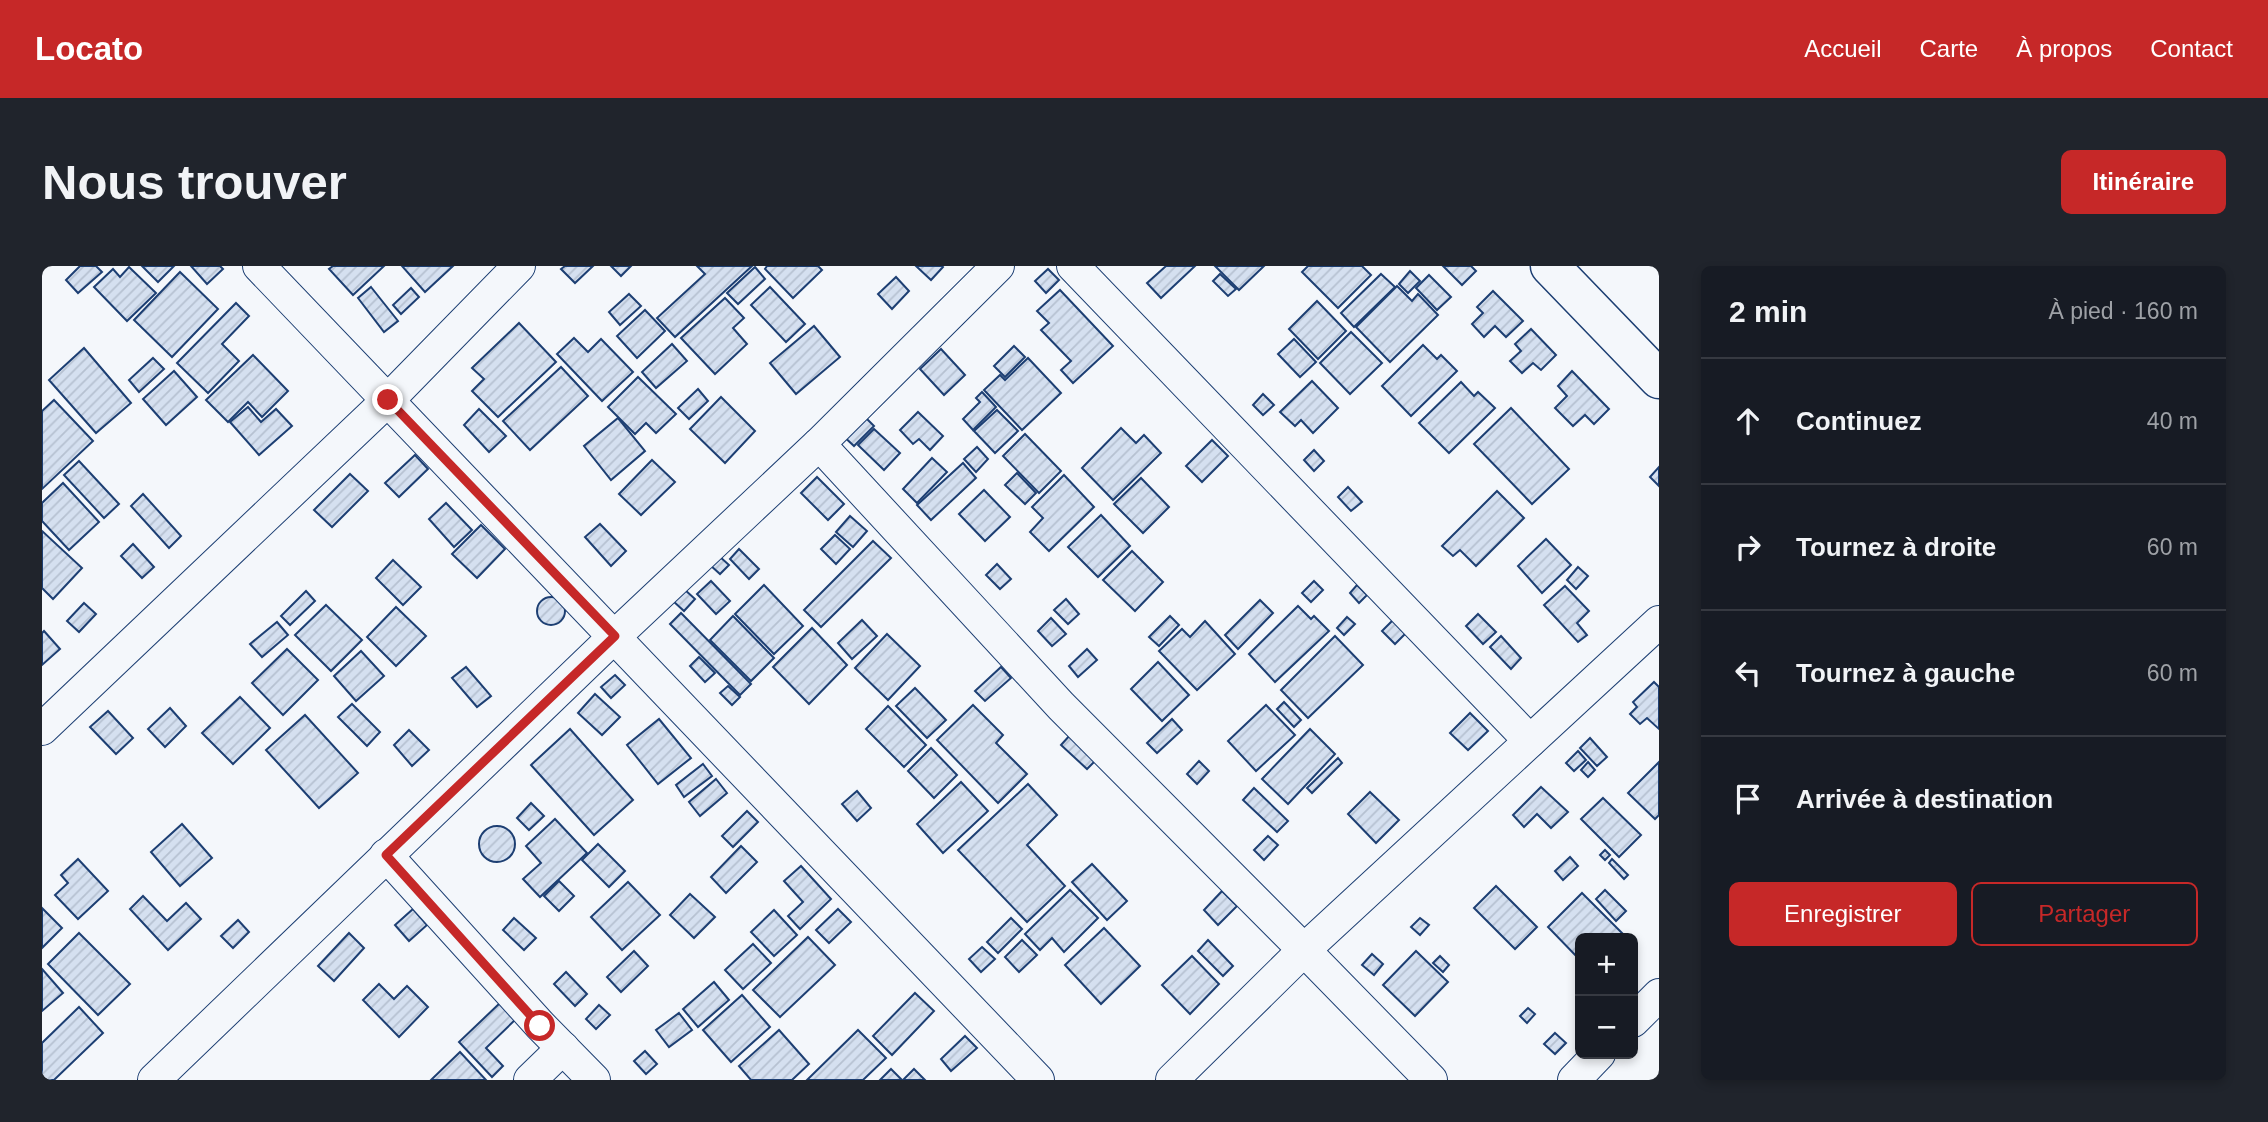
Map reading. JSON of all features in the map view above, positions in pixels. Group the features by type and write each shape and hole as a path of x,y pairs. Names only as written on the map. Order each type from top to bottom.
{"street":[{"path":"259,266 1038,1080"},
{"path":"42,729 388,400 519,266"},
{"path":"155,1080 386,855 819,444 998,266"},
{"path":"1073,266 1530,741"},
{"path":"1550,266 1659,379"},
{"path":"819,444 1061,706 1431,1080"},
{"path":"1172,1080 1304,950 1659,622"},
{"path":"386,855 594,1080"},
{"path":"1638,1016 1659,995"},
{"path":"530,1080 563,1048"},
{"path":"1574,1080 1594,1059"}],"building":[{"path":"80,266 96,266 102,272 78,293 66,280"},
{"path":"142,266 174,266 158,282"},
{"path":"191,266 220,266 223,269 207,284"},
{"path":"333,266 384,266 353,295 329,269"},
{"path":"402,266 453,266 425,292"},
{"path":"565,266 593,266 575,283 561,269"},
{"path":"611,266 631,266 621,276"},
{"path":"697,266 752,266 675,337 657,318 705,274"},
{"path":"767,266 818,266 822,270 793,298 765,269"},
{"path":"916,266 942,266 943,267 931,280"},
{"path":"1166,266 1195,266 1161,298 1147,283"},
{"path":"1215,266 1264,266 1239,290"},
{"path":"1308,266 1362,266 1371,275 1338,308 1302,272"},
{"path":"1443,266 1471,266 1476,271 1462,285"},
{"path":"129,267 156,293 127,321 94,287 113,269 120,277"},
{"path":"755,267 765,279 738,304 727,293"},
{"path":"1048,269 1059,280 1046,293 1035,281"},
{"path":"1410,271 1420,281 1408,293 1399,284"},
{"path":"180,272 218,309 172,357 134,320"},
{"path":"1220,274 1236,289 1228,296 1213,281"},
{"path":"1381,274 1395,287 1354,327 1341,313"},
{"path":"1429,275 1451,297 1437,310 1416,288"},
{"path":"896,277 909,291 892,309 878,294"},
{"path":"1397,286 1412,301 1418,294 1438,315 1390,362 1356,327"},
{"path":"371,287 398,321 384,332 358,298"},
{"path":"770,287 805,324 786,342 751,305"},
{"path":"411,288 419,297 401,314 393,305"},
{"path":"1060,290 1113,346 1073,383 1061,370 1071,361 1041,330 1049,323 1037,311"},
{"path":"1493,291 1523,321 1506,337 1495,326 1484,337 1472,324 1483,313 1477,307"},
{"path":"629,294 641,306 620,325 609,312"},
{"path":"725,298 744,318 733,328 747,344 715,374 681,338"},
{"path":"1317,301 1346,331 1318,359 1289,329"},
{"path":"236,303 249,316 222,344 239,361 208,393 177,363"},
{"path":"645,310 665,331 637,358 617,336"},
{"path":"519,323 556,362 498,417 472,391 484,379 472,368"},
{"path":"814,326 840,357 796,394 770,363"},
{"path":"1531,329 1556,355 1541,370 1533,363 1522,373 1510,361 1521,351 1515,344"},
{"path":"1351,332 1382,363 1350,394 1320,363"},
{"path":"574,338 588,352 601,339 633,372 602,401 557,354"},
{"path":"1294,339 1316,362 1300,377 1278,354"},
{"path":"672,344 687,361 656,388 642,372"},
{"path":"1423,345 1437,359 1441,355 1457,371 1411,416 1382,386"},
{"path":"1014,346 1025,357 1005,377 994,366"},
{"path":"84,348 131,403 96,433 49,380"},
{"path":"941,349 965,375 944,395 920,369"},
{"path":"253,355 288,391 262,417 248,402 228,422 206,400"},
{"path":"153,358 164,369 139,392 129,380"},
{"path":"1028,358 1061,393 1022,430 984,390 1000,375 1005,380"},
{"path":"561,367 588,396 530,450 503,421"},
{"path":"174,371 197,397 166,425 143,399"},
{"path":"1572,371 1609,409 1594,424 1585,415 1573,426 1555,408 1567,396 1558,386"},
{"path":"638,377 676,414 656,433 646,423 635,434 608,407"},
{"path":"1312,381 1338,408 1313,433 1301,420 1295,426 1280,412"},
{"path":"1461,382 1474,396 1478,392 1495,408 1449,453 1419,423"},
{"path":"698,389 708,401 689,419 678,408"},
{"path":"982,392 996,407 973,430 963,419 980,402 976,398"},
{"path":"1263,394 1274,405 1263,415 1253,405"},
{"path":"721,397 755,431 725,463 690,429"},
{"path":"54,400 93,441 42,489 42,411"},
{"path":"248,407 261,422 276,409 292,426 259,455 230,422"},
{"path":"1511,408 1569,469 1532,504 1474,444"},
{"path":"479,409 506,436 489,452 464,425"},
{"path":"997,410 1018,431 995,453 974,431"},
{"path":"859,411 874,426 854,446 839,432"},
{"path":"918,412 943,436 930,450 919,439 913,444 900,430"},
{"path":"618,418 645,451 611,480 584,446"},
{"path":"1121,428 1136,443 1144,435 1161,453 1113,500 1082,468"},
{"path":"874,429 900,453 884,470 858,445"},
{"path":"1025,434 1061,471 1039,493 1003,456"},
{"path":"1212,440 1228,456 1202,482 1186,466"},
{"path":"977,447 988,459 976,472 964,459"},
{"path":"1314,450 1324,461 1314,471 1304,460"},
{"path":"415,455 428,469 399,497 385,483"},
{"path":"932,458 947,472 917,503 903,489"},
{"path":"652,460 675,482 641,515 619,494"},
{"path":"79,461 119,504 104,518 64,475"},
{"path":"963,463 976,478 931,520 917,505"},
{"path":"1659,467 1659,486 1650,477"},
{"path":"1017,473 1036,493 1025,504 1005,485"},
{"path":"350,474 368,491 332,527 314,510"},
{"path":"1064,475 1094,507 1049,551 1030,532 1043,518 1032,507"},
{"path":"817,477 844,504 828,520 801,493"},
{"path":"1141,478 1169,507 1143,533 1114,504"},
{"path":"63,483 99,522 69,550 42,521 42,503"},
{"path":"1348,487 1362,502 1351,511 1338,497"},
{"path":"984,490 1010,517 985,541 959,514"},
{"path":"1497,491 1524,518 1476,566 1460,550 1453,556 1442,546"},
{"path":"143,494 181,536 169,548 131,506"},
{"path":"446,503 472,530 454,547 429,519"},
{"path":"1101,515 1130,546 1098,577 1068,547"},
{"path":"850,516 867,531 853,547 836,532"},
{"path":"600,524 626,551 611,566 585,537"},
{"path":"481,525 505,549 477,578 452,554"},
{"path":"42,531 82,568 53,599 42,588"},
{"path":"835,535 850,549 836,564 821,549"},
{"path":"1546,539 1571,565 1542,593 1518,566"},
{"path":"873,541 891,558 821,627 804,610"},
{"path":"133,544 154,567 142,578 121,556"},
{"path":"739,549 759,569 749,579 730,559"},
{"path":"1132,551 1163,582 1135,611 1103,580"},
{"path":"719,556 729,565 720,574 710,565"},
{"path":"393,560 421,587 403,605 376,578"},
{"path":"997,564 1011,579 1000,589 986,575"},
{"path":"1578,567 1588,576 1576,589 1567,580"},
{"path":"711,581 730,601 716,614 697,594"},
{"path":"1314,581 1323,590 1311,602 1302,593"},
{"path":"764,585 803,626 774,654 735,614"},
{"path":"1357,585 1367,595 1359,603 1350,593"},
{"path":"1565,586 1589,611 1577,623 1587,635 1578,642 1544,605"},
{"path":"684,589 695,599 684,611 673,601"},
{"path":"306,591 315,601 290,625 281,616"},
{"path":"551,597 561,601 565,611 561,621 551,625 541,621 537,611 541,601"},
{"path":"1066,599 1079,614 1068,624 1054,610"},
{"path":"1260,600 1273,613 1238,649 1225,635"},
{"path":"84,603 96,614 79,632 67,621"},
{"path":"326,605 362,640 331,671 295,635"},
{"path":"1298,606 1311,619 1314,616 1329,631 1275,682 1249,654"},
{"path":"396,607 426,636 396,666 367,637"},
{"path":"681,613 751,684 740,695 670,624"},
{"path":"1478,614 1496,632 1483,644 1466,626"},
{"path":"733,616 774,658 751,681 710,640"},
{"path":"1170,616 1179,625 1159,646 1149,637"},
{"path":"1347,617 1355,624 1344,635 1337,628"},
{"path":"1051,618 1066,634 1052,646 1038,631"},
{"path":"1394,619 1407,632 1395,644 1382,631"},
{"path":"862,620 877,636 852,659 838,643"},
{"path":"1205,621 1235,654 1197,690 1159,651 1182,629 1190,637"},
{"path":"277,622 288,635 262,657 250,644"},
{"path":"812,628 847,665 809,704 773,667"},
{"path":"44,631 60,649 42,665 42,633"},
{"path":"887,634 920,666 888,700 855,668"},
{"path":"1335,636 1363,665 1308,718 1281,690"},
{"path":"1501,636 1521,658 1511,669 1490,647"},
{"path":"287,649 318,680 283,715 252,683"},
{"path":"1087,649 1097,660 1078,677 1069,666"},
{"path":"361,651 384,676 356,701 334,676"},
{"path":"699,657 715,673 705,682 690,666"},
{"path":"1158,662 1189,695 1162,721 1131,689"},
{"path":"466,667 491,696 477,707 452,678"},
{"path":"1001,667 1011,678 985,701 975,691"},
{"path":"615,675 625,685 611,698 601,687"},
{"path":"1654,682 1659,687 1659,729 1647,718 1640,724 1630,714 1637,707 1633,702"},
{"path":"728,686 740,697 732,705 720,693"},
{"path":"915,688 946,720 927,738 896,706"},
{"path":"595,694 620,717 602,735 578,713"},
{"path":"240,697 270,728 233,764 202,733"},
{"path":"1284,702 1301,720 1294,727 1277,709"},
{"path":"352,704 380,732 367,746 338,717"},
{"path":"973,705 1003,735 996,743 1027,774 998,803 937,740"},
{"path":"1266,705 1295,735 1256,771 1228,741"},
{"path":"888,706 926,745 904,767 866,729"},
{"path":"170,708 186,726 165,747 148,729"},
{"path":"108,711 133,738 116,754 90,727"},
{"path":"1470,713 1488,731 1468,750 1450,733"},
{"path":"305,715 358,773 319,808 266,750"},
{"path":"659,719 691,758 658,784 627,745"},
{"path":"1172,719 1182,730 1157,753 1147,743"},
{"path":"570,729 633,800 594,835 531,765"},
{"path":"1310,729 1335,754 1288,804 1262,779"},
{"path":"409,730 429,750 412,766 394,745"},
{"path":"1071,734 1097,759 1087,769 1061,745"},
{"path":"1590,738 1607,757 1597,766 1580,748"},
{"path":"931,748 957,775 934,798 908,771"},
{"path":"1578,751 1586,760 1574,771 1566,763"},
{"path":"1338,758 1342,763 1312,793 1307,788"},
{"path":"1199,761 1209,771 1197,784 1187,774"},
{"path":"1588,762 1595,770 1588,777 1581,770"},
{"path":"1659,762 1659,815 1655,819 1628,793"},
{"path":"703,764 712,776 684,797 676,785"},
{"path":"716,779 727,793 700,816 689,802"},
{"path":"961,782 988,811 943,853 917,824"},
{"path":"1028,784 1057,815 1027,845 1065,886 1027,922 958,850"},
{"path":"1541,787 1568,812 1551,828 1537,814 1524,827 1513,815"},
{"path":"1254,788 1288,821 1277,832 1243,800"},
{"path":"857,791 871,808 857,821 842,804"},
{"path":"1370,792 1399,820 1376,843 1348,814"},
{"path":"1603,798 1641,835 1619,857 1581,819"},
{"path":"531,803 544,816 529,830 517,818"},
{"path":"747,811 758,822 733,847 722,836"},
{"path":"555,819 587,853 540,897 523,879 541,863 526,846"},
{"path":"182,824 212,858 180,886 151,852"},
{"path":"497,826 509,832 515,844 509,856 497,862 485,856 479,844 485,832"},
{"path":"1268,836 1278,845 1264,860 1254,850"},
{"path":"598,844 625,871 609,887 582,860"},
{"path":"741,846 757,862 726,893 711,877"},
{"path":"1605,850 1610,855 1605,860 1600,855"},
{"path":"1570,857 1578,866 1563,880 1555,871"},
{"path":"78,859 108,891 78,919 55,895 68,883 61,875"},
{"path":"1612,859 1628,875 1624,879 1609,863"},
{"path":"1092,864 1127,901 1107,920 1072,882"},
{"path":"801,866 831,899 800,929 788,916 803,902 784,881"},
{"path":"559,881 574,896 559,911 544,896"},
{"path":"628,882 660,915 622,950 591,917"},
{"path":"1496,886 1537,927 1515,949 1474,908"},
{"path":"1070,890 1098,918 1064,952 1052,938 1040,950 1025,934"},
{"path":"1605,890 1626,911 1616,921 1596,899"},
{"path":"1222,891 1237,906 1218,925 1204,910"},
{"path":"1582,893 1622,933 1575,933 1575,955 1548,927"},
{"path":"690,894 715,917 694,938 670,915"},
{"path":"143,896 167,921 186,903 201,919 168,950 130,909"},
{"path":"42,908 62,928 42,948"},
{"path":"413,909 427,925 409,941 395,925"},
{"path":"838,909 851,922 829,943 816,930"},
{"path":"774,910 797,935 774,956 751,932"},
{"path":"514,918 536,938 524,950 503,930"},
{"path":"1011,918 1022,929 998,953 987,942"},
{"path":"1420,918 1429,925 1420,935 1411,927"},
{"path":"238,920 249,932 233,948 221,936"},
{"path":"1104,928 1140,966 1101,1004 1065,965"},
{"path":"79,933 130,984 98,1015 48,964"},
{"path":"349,933 364,948 334,981 318,966"},
{"path":"808,937 835,965 780,1017 753,990"},
{"path":"1022,940 1037,955 1019,972 1005,957"},
{"path":"1208,940 1233,966 1223,976 1198,951"},
{"path":"753,944 771,963 743,989 725,970"},
{"path":"982,947 995,959 981,972 969,959"},
{"path":"634,951 648,966 621,992 607,977"},
{"path":"1416,951 1448,982 1415,1016 1383,985"},
{"path":"1372,954 1383,964 1374,975 1362,965"},
{"path":"1192,956 1219,984 1190,1014 1162,985"},
{"path":"1440,956 1449,965 1443,972 1433,963"},
{"path":"42,969 63,993 42,1011"},
{"path":"566,972 587,994 575,1006 554,984"},
{"path":"714,982 729,1000 698,1027 683,1009"},
{"path":"379,984 394,999 407,986 428,1007 399,1037 363,1000"},
{"path":"915,993 934,1011 892,1055 873,1036"},
{"path":"742,995 770,1027 731,1062 703,1030"},
{"path":"501,1002 516,1019 486,1048 503,1066 492,1077 459,1042"},
{"path":"599,1005 610,1015 596,1029 586,1019"},
{"path":"79,1007 103,1033 54,1080 42,1080 42,1043"},
{"path":"1528,1008 1535,1014 1527,1023 1520,1016"},
{"path":"679,1013 692,1030 669,1047 656,1030"},
{"path":"779,1030 809,1064 792,1080 751,1080 739,1066"},
{"path":"858,1030 886,1058 863,1080 807,1080"},
{"path":"1555,1033 1566,1043 1555,1054 1544,1044"},
{"path":"965,1036 977,1048 951,1071 941,1059"},
{"path":"645,1051 657,1064 646,1074 634,1061"},
{"path":"460,1052 486,1080 431,1080"},
{"path":"891,1069 902,1080 880,1080"},
{"path":"914,1069 925,1080 903,1080"}],"route":[{"path":"388,400 615,636 386,855 540,1026"}]}
